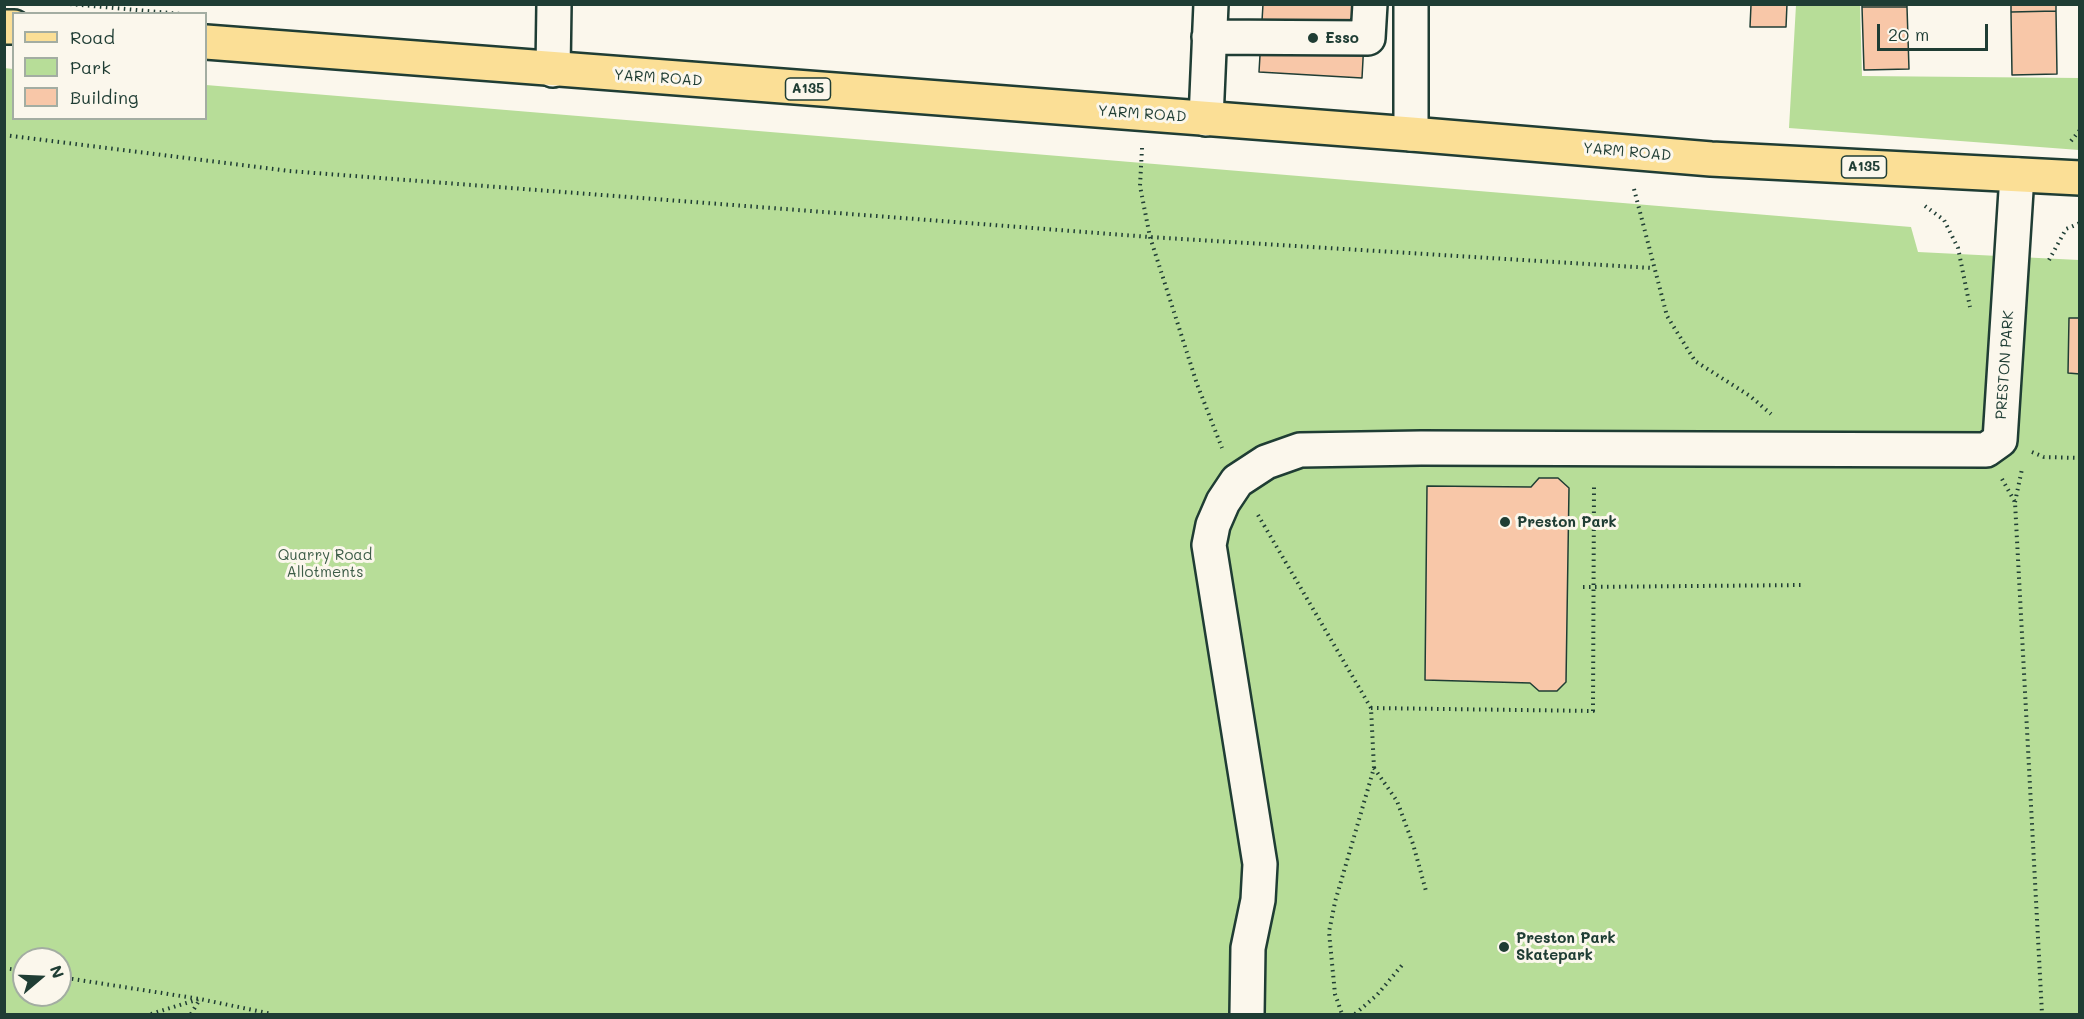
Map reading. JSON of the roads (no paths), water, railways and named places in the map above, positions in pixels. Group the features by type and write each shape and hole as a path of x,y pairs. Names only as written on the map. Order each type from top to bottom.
{"main road":[{"name":"YARM ROAD","path":"207,42 1711,159 2079,178"}],"street":[{"path":"553,70 555,4"},
{"path":"1206,119 1211,4"},
{"path":"1209,38 1368,38 1370,4"},
{"path":"1411,4 1411,134"},
{"name":"PRESTON PARK","path":"1247,1014 1248,948 1258,900 1260,864 1209,545 1219,510 1237,481 1266,462 1300,450 1804,449 2004,446 2017,175"}],"place":[{"name":"Esso","path":"1313,38"},
{"name":"Preston Park","path":"1505,522"},
{"name":"Preston Park Skatepark","path":"1504,947"}],"park label":[{"name":"Quarry Road Allotments","path":"325,564"}]}
